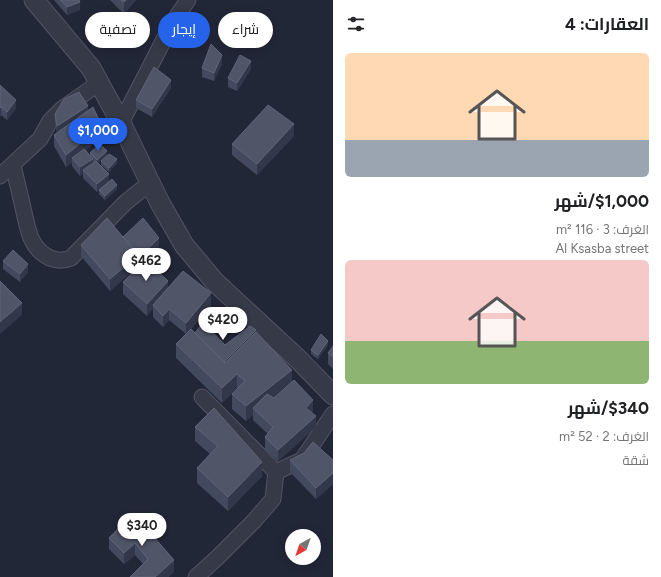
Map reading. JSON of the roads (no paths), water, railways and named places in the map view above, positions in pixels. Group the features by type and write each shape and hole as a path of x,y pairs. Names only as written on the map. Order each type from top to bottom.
{"street":[{"path":"34,0 90,68 121,123 150,183 184,245 215,282 298,359 333,395"},
{"path":"121,123 173,22 188,0"},
{"path":"0,176 40,139 50,121 62,109 99,83"},
{"path":"13,165 31,239 38,250 53,259 62,261 71,258 126,202 150,183"},
{"path":"202,397 276,472"},
{"path":"276,472 302,460 333,414"},
{"path":"196,577 254,521 273,499 276,472"}]}
